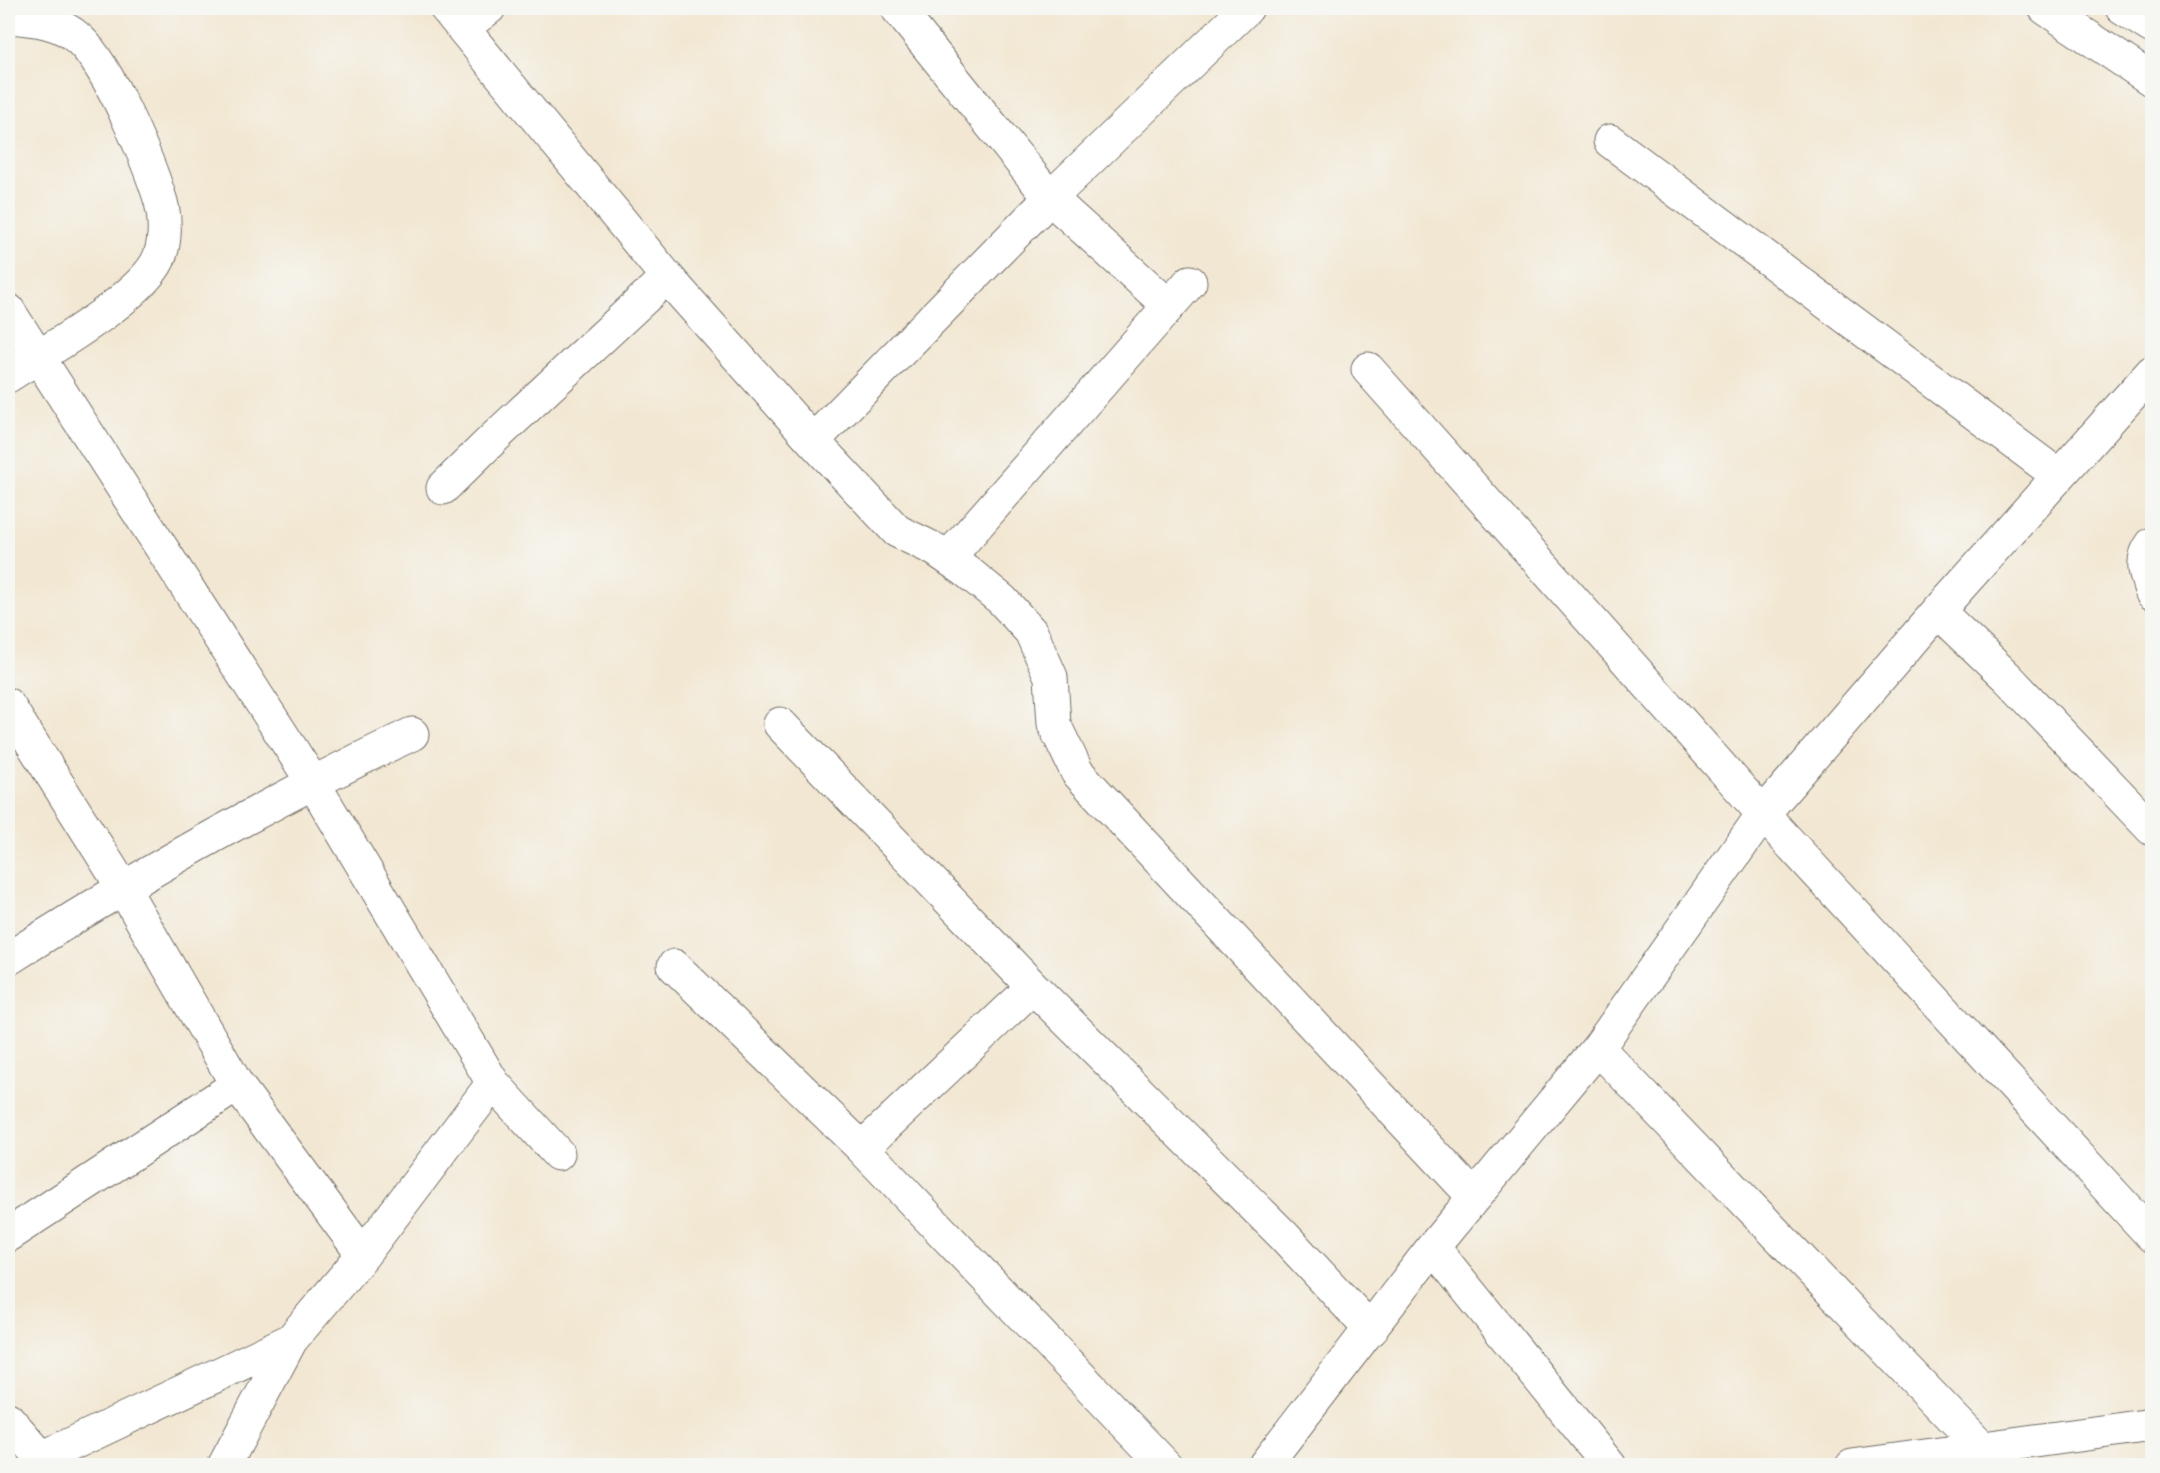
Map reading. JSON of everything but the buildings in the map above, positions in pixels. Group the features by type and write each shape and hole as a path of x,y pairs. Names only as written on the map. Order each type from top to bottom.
{"street":[{"path":"489,8 454,18 667,277 813,441 897,531 948,558 1002,600 1031,632 1051,677 1054,724 1077,772 1474,1197"},
{"path":"897,8 1050,198 1180,294 948,558"},
{"path":"813,441 1050,198 1247,8"},
{"path":"2045,8 2152,80"},
{"path":"2122,8 2152,27"},
{"path":"8,17 48,21 79,38 101,66 161,204 165,239 156,264 133,292 8,376"},
{"path":"1610,141 2059,476"},
{"path":"443,488 667,277"},
{"path":"8,310 312,781 493,1083 558,1154"},
{"path":"1368,369 1764,814 2152,1236"},
{"path":"1264,1466 1433,1247 1598,1048 1764,814 1938,611 2152,372"},
{"path":"2152,544 2145,554 2145,573 2152,592"},
{"path":"1938,611 2008,678 2152,829"},
{"path":"8,705 122,886 237,1085 363,1255"},
{"path":"780,724 1033,987 1283,1235 1371,1330"},
{"path":"8,960 122,886 312,781 412,734"},
{"path":"674,966 862,1148 1166,1466"},
{"path":"862,1148 1033,987"},
{"path":"1598,1048 1983,1456"},
{"path":"224,1466 291,1340 363,1255 493,1083"},
{"path":"8,1235 237,1085"},
{"path":"1433,1247 1610,1466"},
{"path":"8,1419 46,1462 291,1340"},
{"path":"1852,1466 1983,1456 2152,1425"}]}
